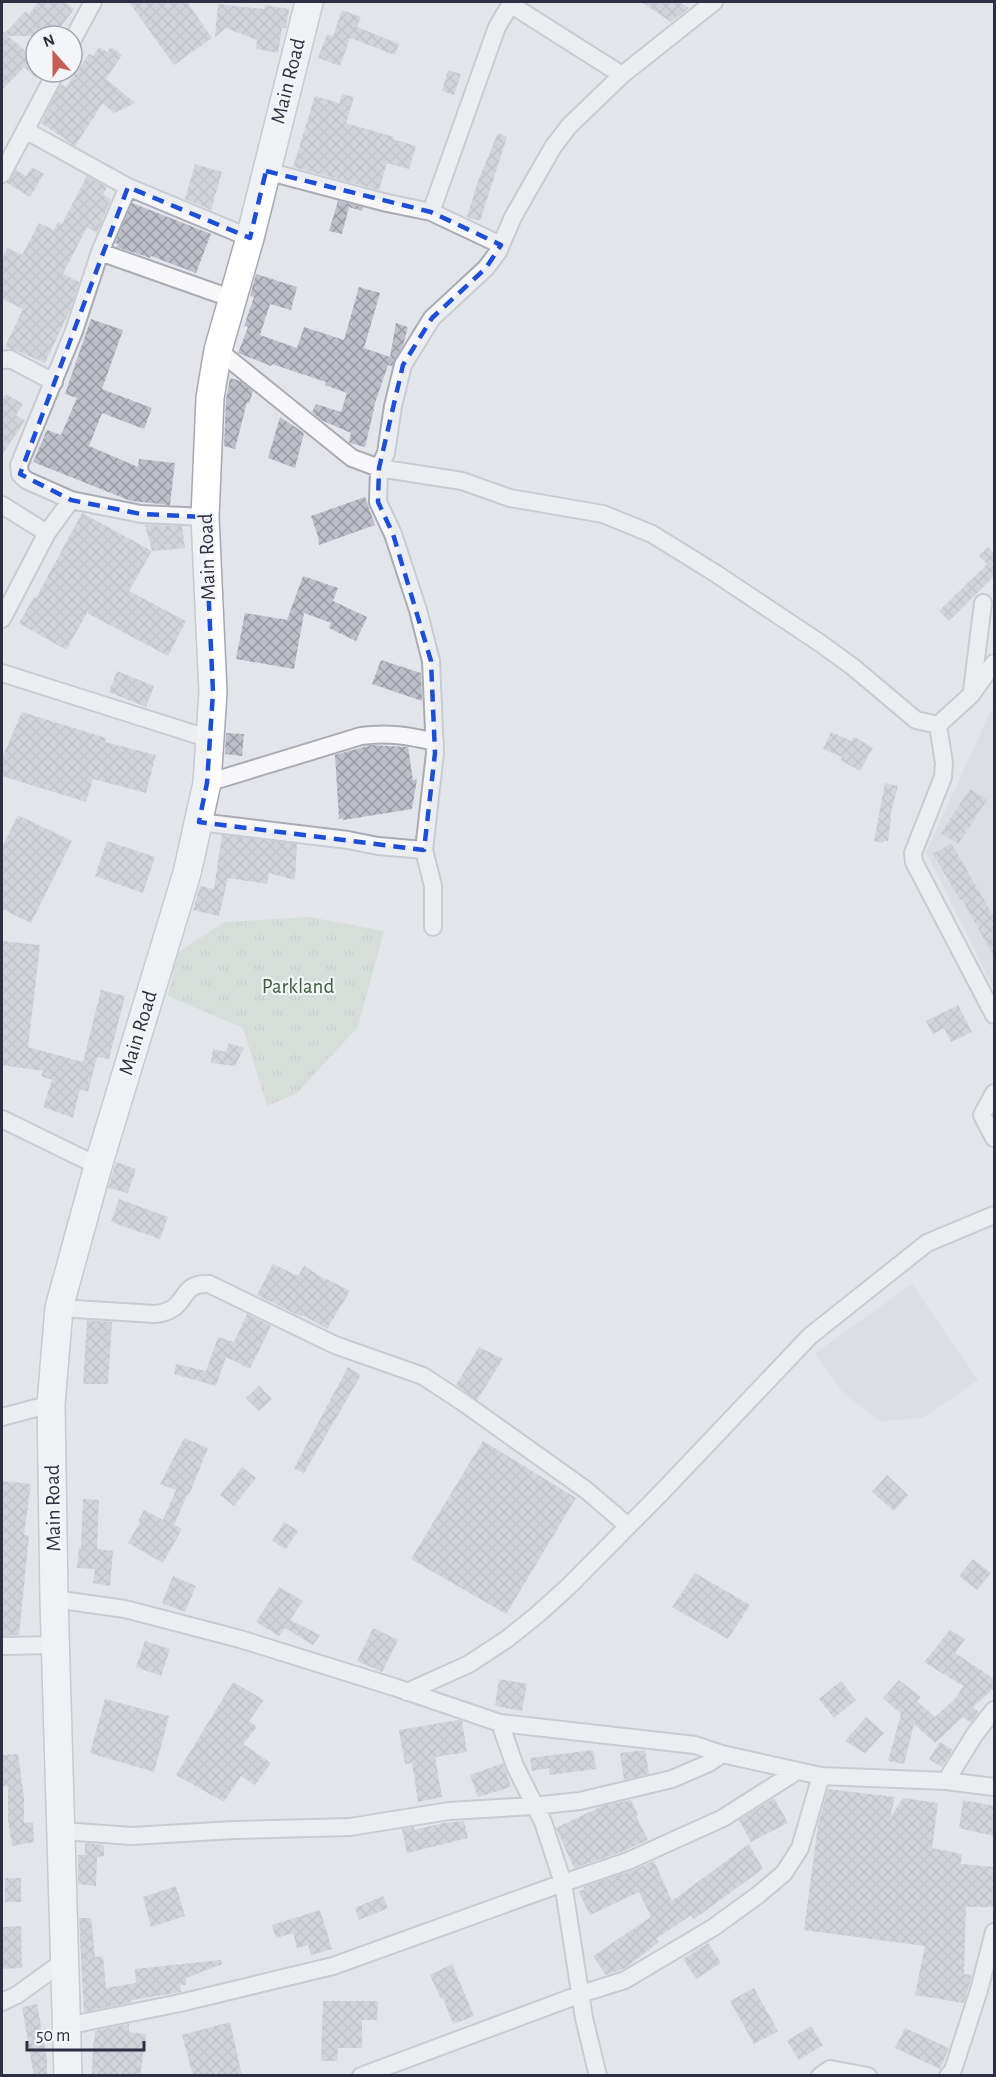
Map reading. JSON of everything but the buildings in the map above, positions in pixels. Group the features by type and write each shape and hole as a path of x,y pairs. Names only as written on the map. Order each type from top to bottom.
{"main road":[{"name":"Main Road","path":"68,2076 63,1961 62,1831 54,1599 51,1404 59,1308 98,1166 187,873 207,783 213,692 205,517 210,398 218,350 250,238 309,2"}],"street":[{"path":"80,24 90,2"},
{"path":"433,927 433,886 424,850 435,742 431,661 418,610 393,534 378,502 379,468 386,453 393,406 404,365 432,318 486,268 498,252 513,217 553,147 569,126 622,75 714,2"},
{"path":"431,212 497,27 511,3 622,75"},
{"path":"2,174 50,84"},
{"path":"25,130 128,187 250,238"},
{"path":"266,171 387,203 431,212 501,245"},
{"path":"128,187 100,252 74,331 19,465 20,474 26,480 71,501 141,514 205,517"},
{"path":"100,252 233,299"},
{"path":"218,350 352,458 379,468 462,481 510,498 603,514 652,534 715,573 828,649 916,720 938,725"},
{"path":"2,360 10,359 54,382"},
{"path":"2,619 47,533 71,501"},
{"path":"2,506 47,533"},
{"path":"971,695 983,603"},
{"path":"938,725 971,695 994,663"},
{"path":"2,673 210,739"},
{"path":"938,725 944,777 913,853 914,862 994,1015"},
{"path":"207,783 362,736 381,733 435,742"},
{"path":"199,822 424,850"},
{"path":"994,1093 982,1115 994,1138"},
{"path":"2,1119 98,1166"},
{"path":"407,1692 469,1664 507,1639 569,1586 734,1418 810,1336 927,1243 994,1215"},
{"path":"59,1308 168,1313 177,1307 192,1286 199,1283 209,1284 335,1344 423,1376 586,1490 628,1526"},
{"path":"2,1417 51,1404"},
{"path":"54,1599 125,1609 240,1639 500,1723 695,1745 722,1754 821,1776 946,1781 994,1787"},
{"path":"2,1646 56,1645"},
{"path":"946,1781 975,1734 994,1710"},
{"path":"500,1723 514,1766 543,1822 562,1883 580,1994 598,2076"},
{"path":"62,1831 132,1836 350,1827 449,1811 580,1801 672,1779 709,1764 722,1754"},
{"path":"66,2026 180,2003 333,1966 628,1861 723,1818 796,1771"},
{"path":"361,2076 580,1994 625,1980 714,1927 758,1895 784,1872 800,1848 821,1776"},
{"path":"948,2076 957,2059 994,1932"},
{"path":"2,2002 17,1995 63,1961"},
{"path":"820,2076 830,2069 868,2076"}],"highlighted area":[{"path":"266,171 431,212 501,245 486,268 432,318 403,365 379,468 378,502 393,534 431,661 435,753 424,850 199,822 207,783 213,692 205,517 141,514 71,500 20,474 128,187 250,238"}],"shaded area":[{"path":"994,704 994,989 926,852"},
{"path":"912,1284 978,1380 923,1418 880,1421 843,1393 815,1353"}],"green space":[{"name":"Parkland","path":"310,917 384,931 358,1027 296,1094 267,1106 243,1028 168,996 177,953 224,922"}]}
